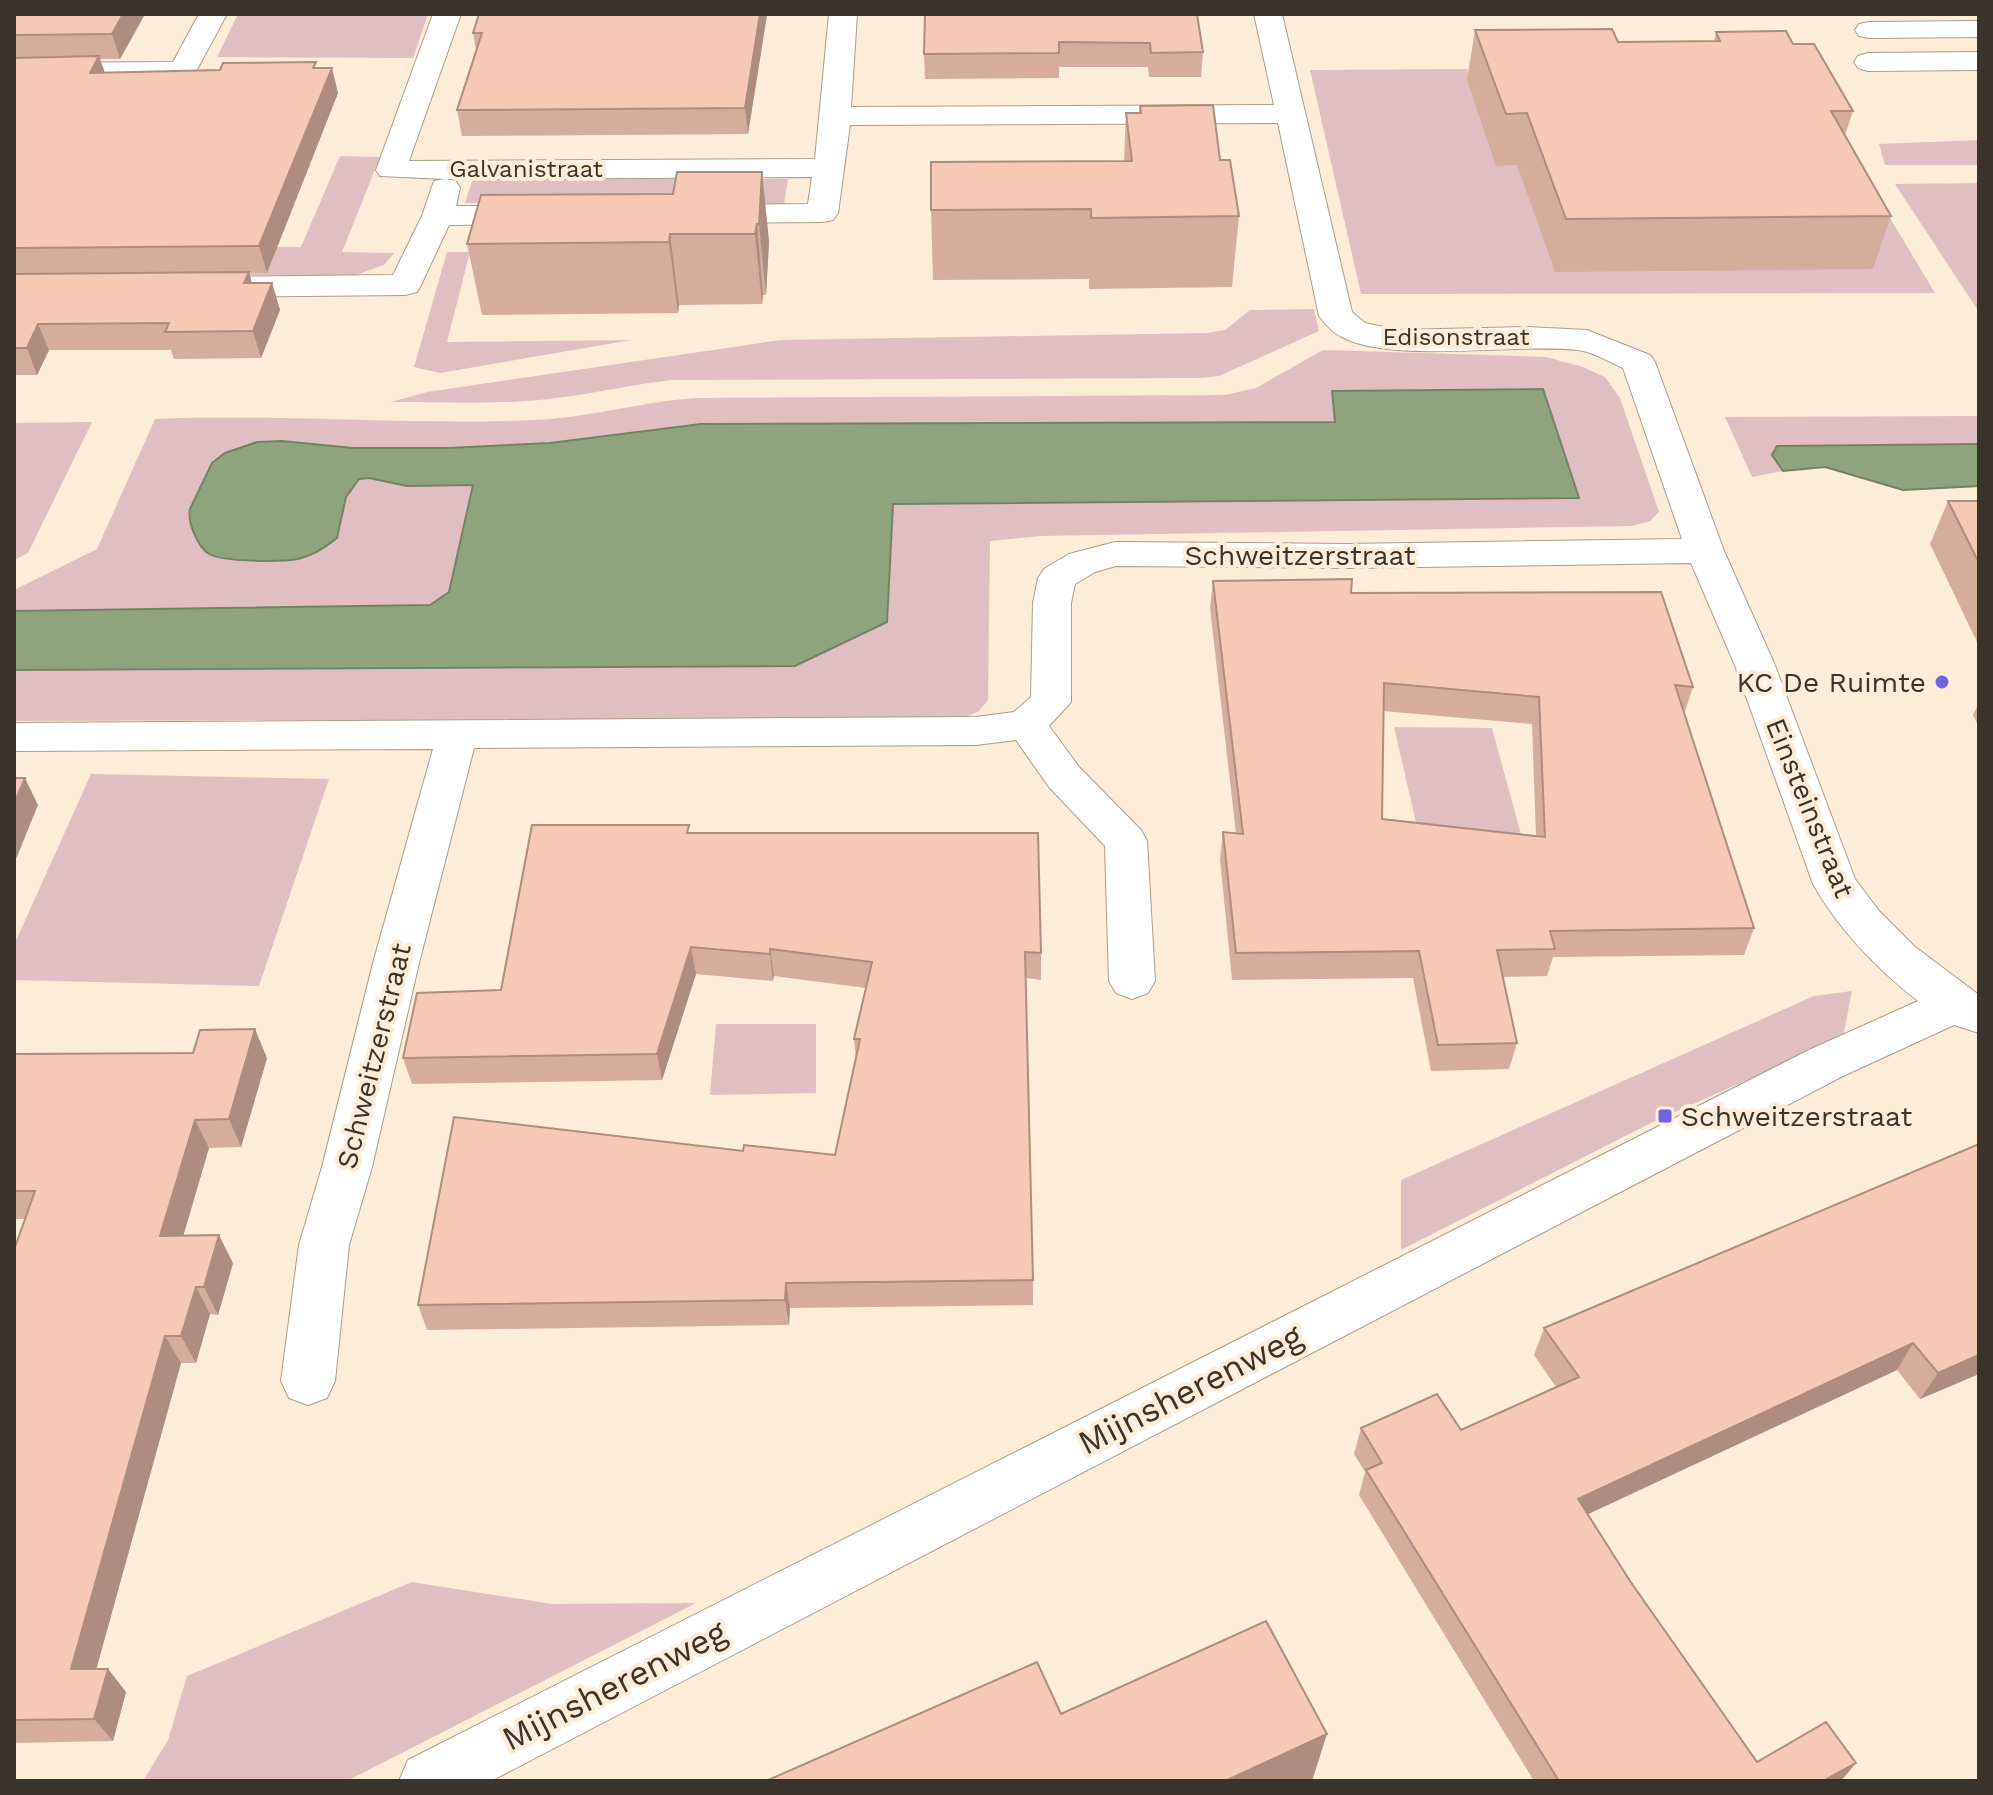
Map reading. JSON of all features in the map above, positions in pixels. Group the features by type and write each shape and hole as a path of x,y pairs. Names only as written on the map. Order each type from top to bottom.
{"street":[{"path":"14,72 183,71 213,14"},
{"name":"Galvanistraat","path":"447,14 391,170 828,168"},
{"path":"678,214 822,213 836,116 843,14"},
{"name":"Edisonstraat","path":"1268,14 1288,114 1336,316 1353,330 1374,337 1398,340 1527,337 1587,340 1638,362 1705,551"},
{"path":"1869,30 1979,29"},
{"path":"1868,62 1979,61"},
{"path":"836,116 1288,114"},
{"path":"187,287 405,285 438,216 450,170"},
{"name":"Galvanistraat","path":"438,216 566,215"},
{"name":"Schweitzerstraat","path":"1026,724 1051,702 1052,603 1057,578 1082,563 1115,554 1346,556 1705,551"},
{"name":"Einsteinstraat","path":"1705,551 1754,663 1835,884 1853,912 1915,973 1967,1011"},
{"path":"14,737 976,731 1026,724 1064,777 1126,841 1132,981"},
{"name":"Schweitzerstraat","path":"308,1381 324,1245 347,1167 396,963 457,734"},
{"name":"Mijnsherenweg","path":"429,1781 1826,1063 1967,1011"}],"shaded area":[{"path":"238,14 428,14 413,58 217,57"},
{"path":"1467,69 1497,165 1857,163 1935,293 1361,294 1310,70"},
{"path":"1979,140 1979,165 1885,165 1879,144"},
{"path":"340,156 380,157 342,252 394,253 384,265 353,276 219,275 232,247 301,247"},
{"path":"473,178 788,179 784,204 465,203"},
{"path":"1979,183 1979,312 1895,184"},
{"path":"447,252 470,252 447,342 632,340 440,373 414,367"},
{"path":"1314,309 1319,331 1219,376 1202,378 673,380 536,400 391,402 427,392 781,340 1207,333 1225,330 1250,310"},
{"path":"1323,350 1546,357 1583,367 1605,377 1620,398 1659,512 1650,521 1633,526 1041,536 990,541 988,700 979,711 964,718 14,721 14,670 795,666 887,622 893,504 1579,498 1543,389 1332,392 1335,422 701,424 550,443 448,448 353,448 282,441 257,442 237,448 206,475 190,509 188,516 206,552 216,557 299,559 337,538 346,497 359,479 369,478 407,486 474,485 449,592 430,605 14,611 14,590 97,549 155,419 250,417 486,421 553,419 695,398 1225,395 1256,388"},
{"path":"1543,389 1579,498 893,504 887,622 795,666 14,670 14,611 430,605 449,592 473,485 407,486 369,478 359,479 346,497 337,538 314,553 298,559 266,561 227,559 209,554 194,534 190,509 212,463 225,453 257,442 282,441 353,448 448,448 550,443 701,424 1335,422 1332,391"},
{"path":"1979,416 1979,444 1777,446 1772,455 1783,471 1752,477 1725,417"},
{"path":"92,422 28,553 14,560 14,423"},
{"path":"1979,444 1979,486 1903,490 1825,467 1783,471 1772,455 1777,446"},
{"path":"1394,727 1492,728 1525,849 1421,844"},
{"path":"91,774 329,779 259,986 14,980 14,945"},
{"path":"1852,991 1843,1037 1653,1122 1401,1250 1401,1180 1814,996"},
{"path":"716,1024 816,1024 816,1093 710,1095"},
{"path":"412,1582 552,1604 696,1603 347,1781 143,1781 168,1740 187,1676"}],"building":[{"path":"14,14 123,14 112,34 14,35"},
{"path":"479,14 760,14 745,108 457,110 482,33 473,33"},
{"path":"925,14 1197,14 1203,52 1151,53 1150,43 1059,42 1059,53 924,54"},
{"path":"1612,29 1618,42 1720,41 1716,32 1786,31 1793,44 1814,44 1853,111 1831,111 1891,216 1566,219 1527,113 1506,114 1475,30"},
{"path":"99,56 90,73 220,70 223,63 316,62 313,68 332,68 259,246 14,248 14,58"},
{"path":"1213,105 1220,160 1230,160 1239,216 1091,218 1091,209 931,210 931,162 1132,161 1126,113 1141,113 1140,106"},
{"path":"677,172 762,172 759,224 755,234 670,234 669,242 467,244 481,195 673,194"},
{"path":"249,272 244,283 272,283 253,331 165,332 169,323 38,324 27,348 14,348 14,274"},
{"path":"1948,501 1979,501 1979,563"},
{"path":"1352,579 1351,593 1661,592 1693,687 1675,685 1754,928 1550,931 1555,949 1497,950 1517,1043 1438,1045 1419,951 1236,953 1223,832 1243,834 1213,581","holes":["1384,683 1539,697 1545,837 1382,819"]},
{"path":"14,778 25,778 14,804"},
{"path":"532,825 689,825 687,833 1038,833 1041,953 1025,952 1033,1280 786,1283 785,1300 418,1305 454,1117 743,1151 744,1145 835,1155 860,1039 854,1039 872,962 770,949 770,954 691,947 657,1054 403,1058 417,993 501,990"},
{"path":"255,1029 229,1119 195,1120 160,1236 219,1235 204,1287 196,1287 181,1336 165,1336 71,1669 108,1669 94,1719 14,1720 14,1250 35,1191 14,1191 14,1054 193,1053 200,1030"},
{"path":"1979,1144 1979,1355 1938,1373 1913,1343 1578,1499 1630,1581 1757,1762 1826,1722 1856,1763 1823,1781 1559,1781 1366,1470 1382,1463 1361,1428 1437,1394 1461,1430 1579,1377 1544,1328"},
{"path":"1266,1621 1327,1734 1225,1781 766,1781 1037,1662 1061,1714"}],"place":[{"name":"KC De Ruimte","path":"1942,682"},
{"name":"Schweitzerstraat","path":"1665,1116"}]}
